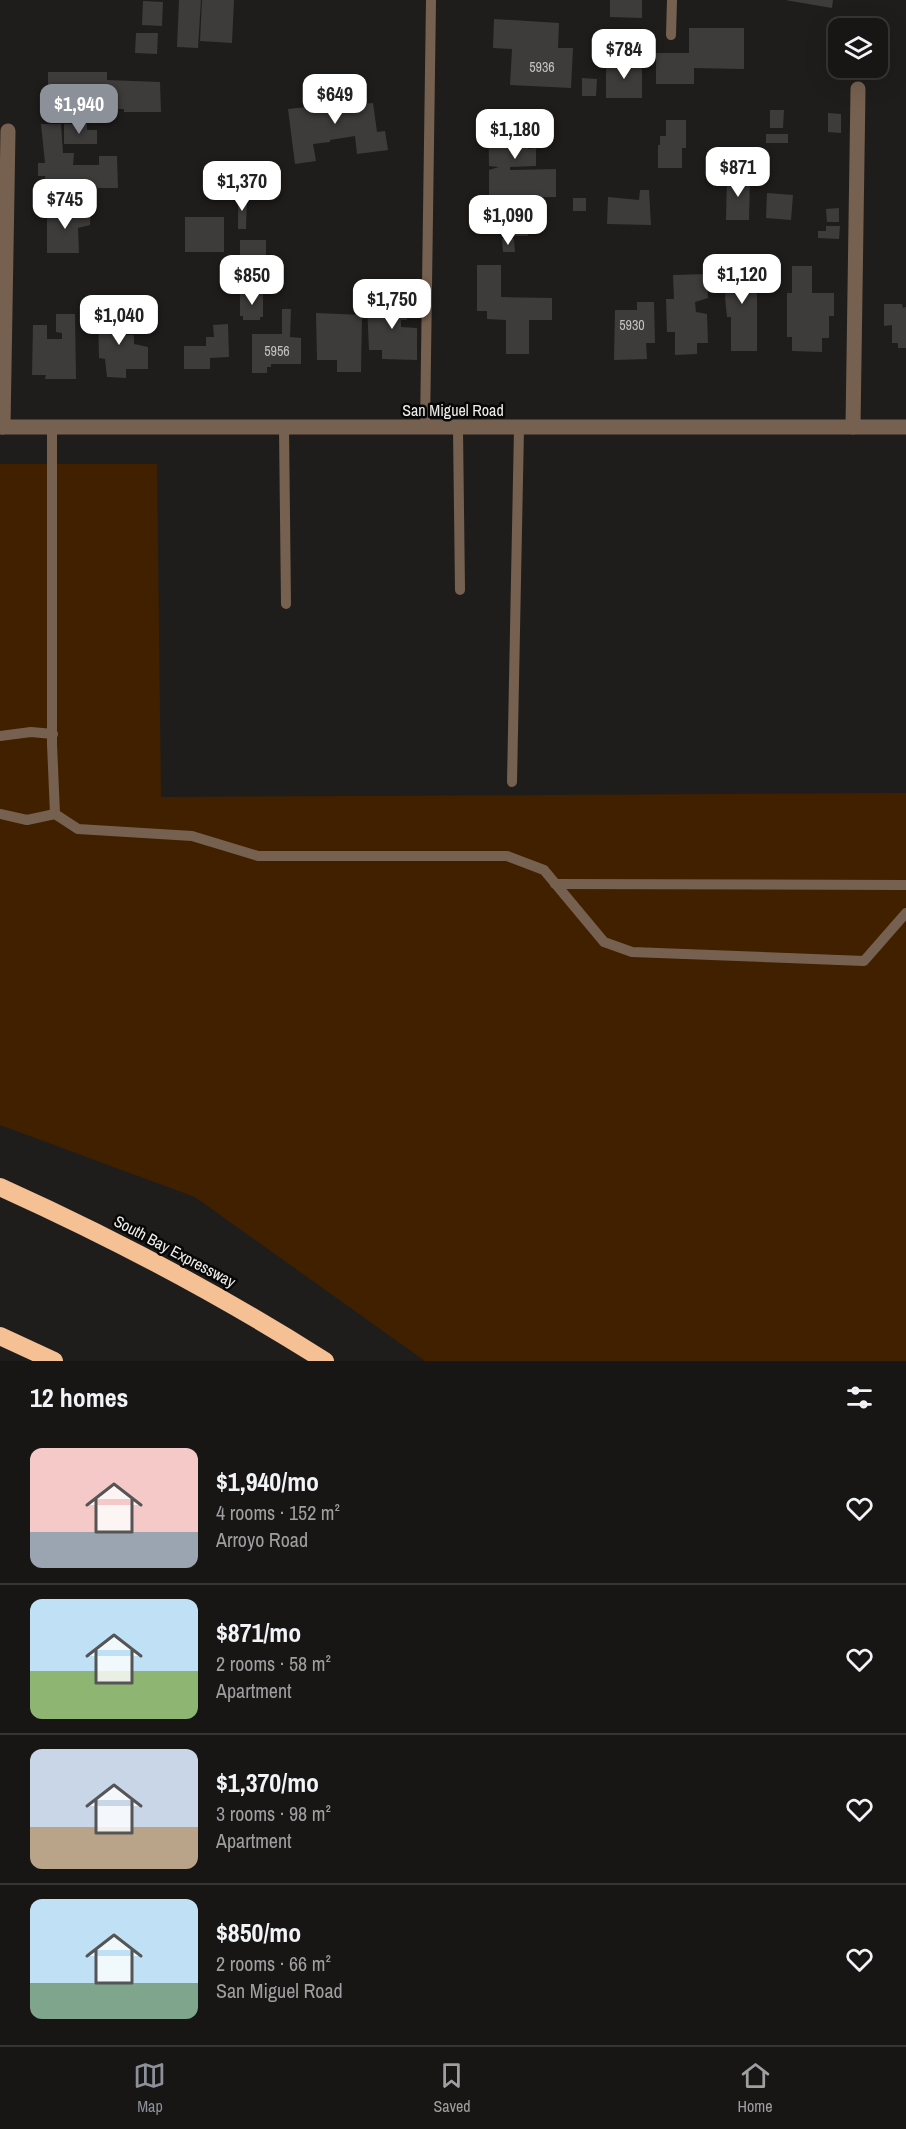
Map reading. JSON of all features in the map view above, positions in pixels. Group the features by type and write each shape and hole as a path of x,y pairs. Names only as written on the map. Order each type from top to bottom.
{"highway":[{"name":"South Bay Expressway","path":"0,1187 138,1252 235,1306 325,1361"},
{"path":"0,1336 54,1361"}],"street":[{"path":"853,427 858,88"},
{"path":"2,427 8,131"},
{"name":"San Miguel Road","path":"2,427 458,429 906,427"}],"lane":[{"path":"425,429 431,0"},
{"path":"671,35 672,0"},
{"path":"52,427 52,734 55,814"},
{"path":"284,428 286,604"},
{"path":"512,782 519,428"},
{"path":"458,429 460,590"},
{"path":"0,736 31,732 52,734"},
{"path":"0,814 27,820 55,814 78,830 192,836 258,856 507,856 544,870 604,942 632,952 864,961 906,913"},
{"path":"555,884 906,885"}],"shaded area":[{"path":"0,464 157,464 161,797 906,793 906,1361 425,1361 195,1197 0,1125"}],"building":[{"path":"179,0 201,0 198,48 177,47"},
{"path":"202,0 234,0 232,43 200,41"},
{"path":"610,0 642,0 642,18 610,17"},
{"path":"785,0 833,0 832,8"},
{"path":"143,1 163,2 162,26 142,25"},
{"path":"494,19 559,23 558,48 573,48 571,88 510,85 512,49 493,48"},
{"path":"689,28 744,28 744,69 694,68 694,84 656,84 656,53 689,53"},
{"path":"136,33 158,33 157,54 135,53"},
{"path":"606,61 642,61 642,98 606,98"},
{"path":"48,72 107,72 107,80 160,82 161,112 124,112 124,109 48,110"},
{"path":"582,78 597,79 596,96 582,96"},
{"path":"347,84 351,105 373,103 377,132 385,131 388,150 357,154 355,136 313,144 316,161 295,164 288,109 326,105 326,86"},
{"path":"770,110 784,110 783,128 770,128"},
{"path":"527,112 528,149 536,148 536,166 510,167 510,170 556,169 556,197 489,198 489,170 499,167 489,166 488,113"},
{"path":"828,113 841,114 841,133 828,132"},
{"path":"666,120 686,120 686,148 682,148 682,168 658,168 658,145 660,145 660,136 666,136"},
{"path":"41,124 61,124 63,153 74,153 73,165 99,165 99,156 117,156 118,188 46,188 45,176 38,176 38,163 45,163"},
{"path":"64,124 87,124 87,130 97,130 97,144 64,144"},
{"path":"766,134 788,134 788,143 766,143"},
{"path":"249,173 277,173 277,196 249,196"},
{"path":"727,177 750,177 749,220 726,220"},
{"path":"640,190 649,190 651,225 607,224 608,197 639,200"},
{"path":"767,193 793,195 791,220 766,218"},
{"path":"238,195 247,195 246,229 238,229"},
{"path":"573,198 586,198 586,211 573,211"},
{"path":"839,208 839,222 827,222 826,209"},
{"path":"47,210 91,210 90,225 78,228 79,253 47,253"},
{"path":"185,217 224,217 224,252 185,252"},
{"path":"512,223 527,223 528,236 512,236"},
{"path":"826,226 840,226 839,239 818,238 818,231 826,231"},
{"path":"502,239 514,239 515,252 503,252"},
{"path":"240,240 266,240 266,268 240,267"},
{"path":"728,259 753,260 753,276 757,276 757,351 731,351 731,317 727,317 725,297"},
{"path":"477,265 501,265 501,297 552,298 552,320 529,320 529,354 506,354 506,320 487,319 487,311 477,311"},
{"path":"792,266 812,266 812,293 834,293 834,316 829,316 829,338 822,338 822,352 792,351 792,337 787,337 787,293 792,293"},
{"path":"707,274 708,298 695,302 696,312 707,314 708,343 697,343 697,354 675,355 675,332 667,332 666,299 674,299 673,275"},
{"path":"240,292 263,292 263,317 260,317 260,320 243,320 243,316 240,316"},
{"path":"383,296 408,296 407,320 401,320 401,327 417,328 417,360 382,359 382,350 369,350 367,305 383,305"},
{"path":"637,302 654,302 655,343 646,343 647,359 614,360 615,310 637,310"},
{"path":"884,304 902,304 903,308 906,307 906,348 898,348 898,343 892,343 892,325 884,326"},
{"path":"98,308 118,308 118,335 134,335 134,344 148,347 148,369 126,369 126,378 107,377 105,359 99,358"},
{"path":"282,309 291,309 290,337 301,338 301,364 271,364 271,367 267,367 267,373 252,373 252,334 282,334"},
{"path":"316,313 362,315 361,372 337,372 337,360 317,360"},
{"path":"56,314 75,314 76,379 45,379 46,375 32,375 33,325 47,325 47,339 62,339 62,333 56,332"},
{"path":"228,324 229,357 210,358 210,369 184,369 184,346 206,346 206,337 214,337 213,325"}]}
